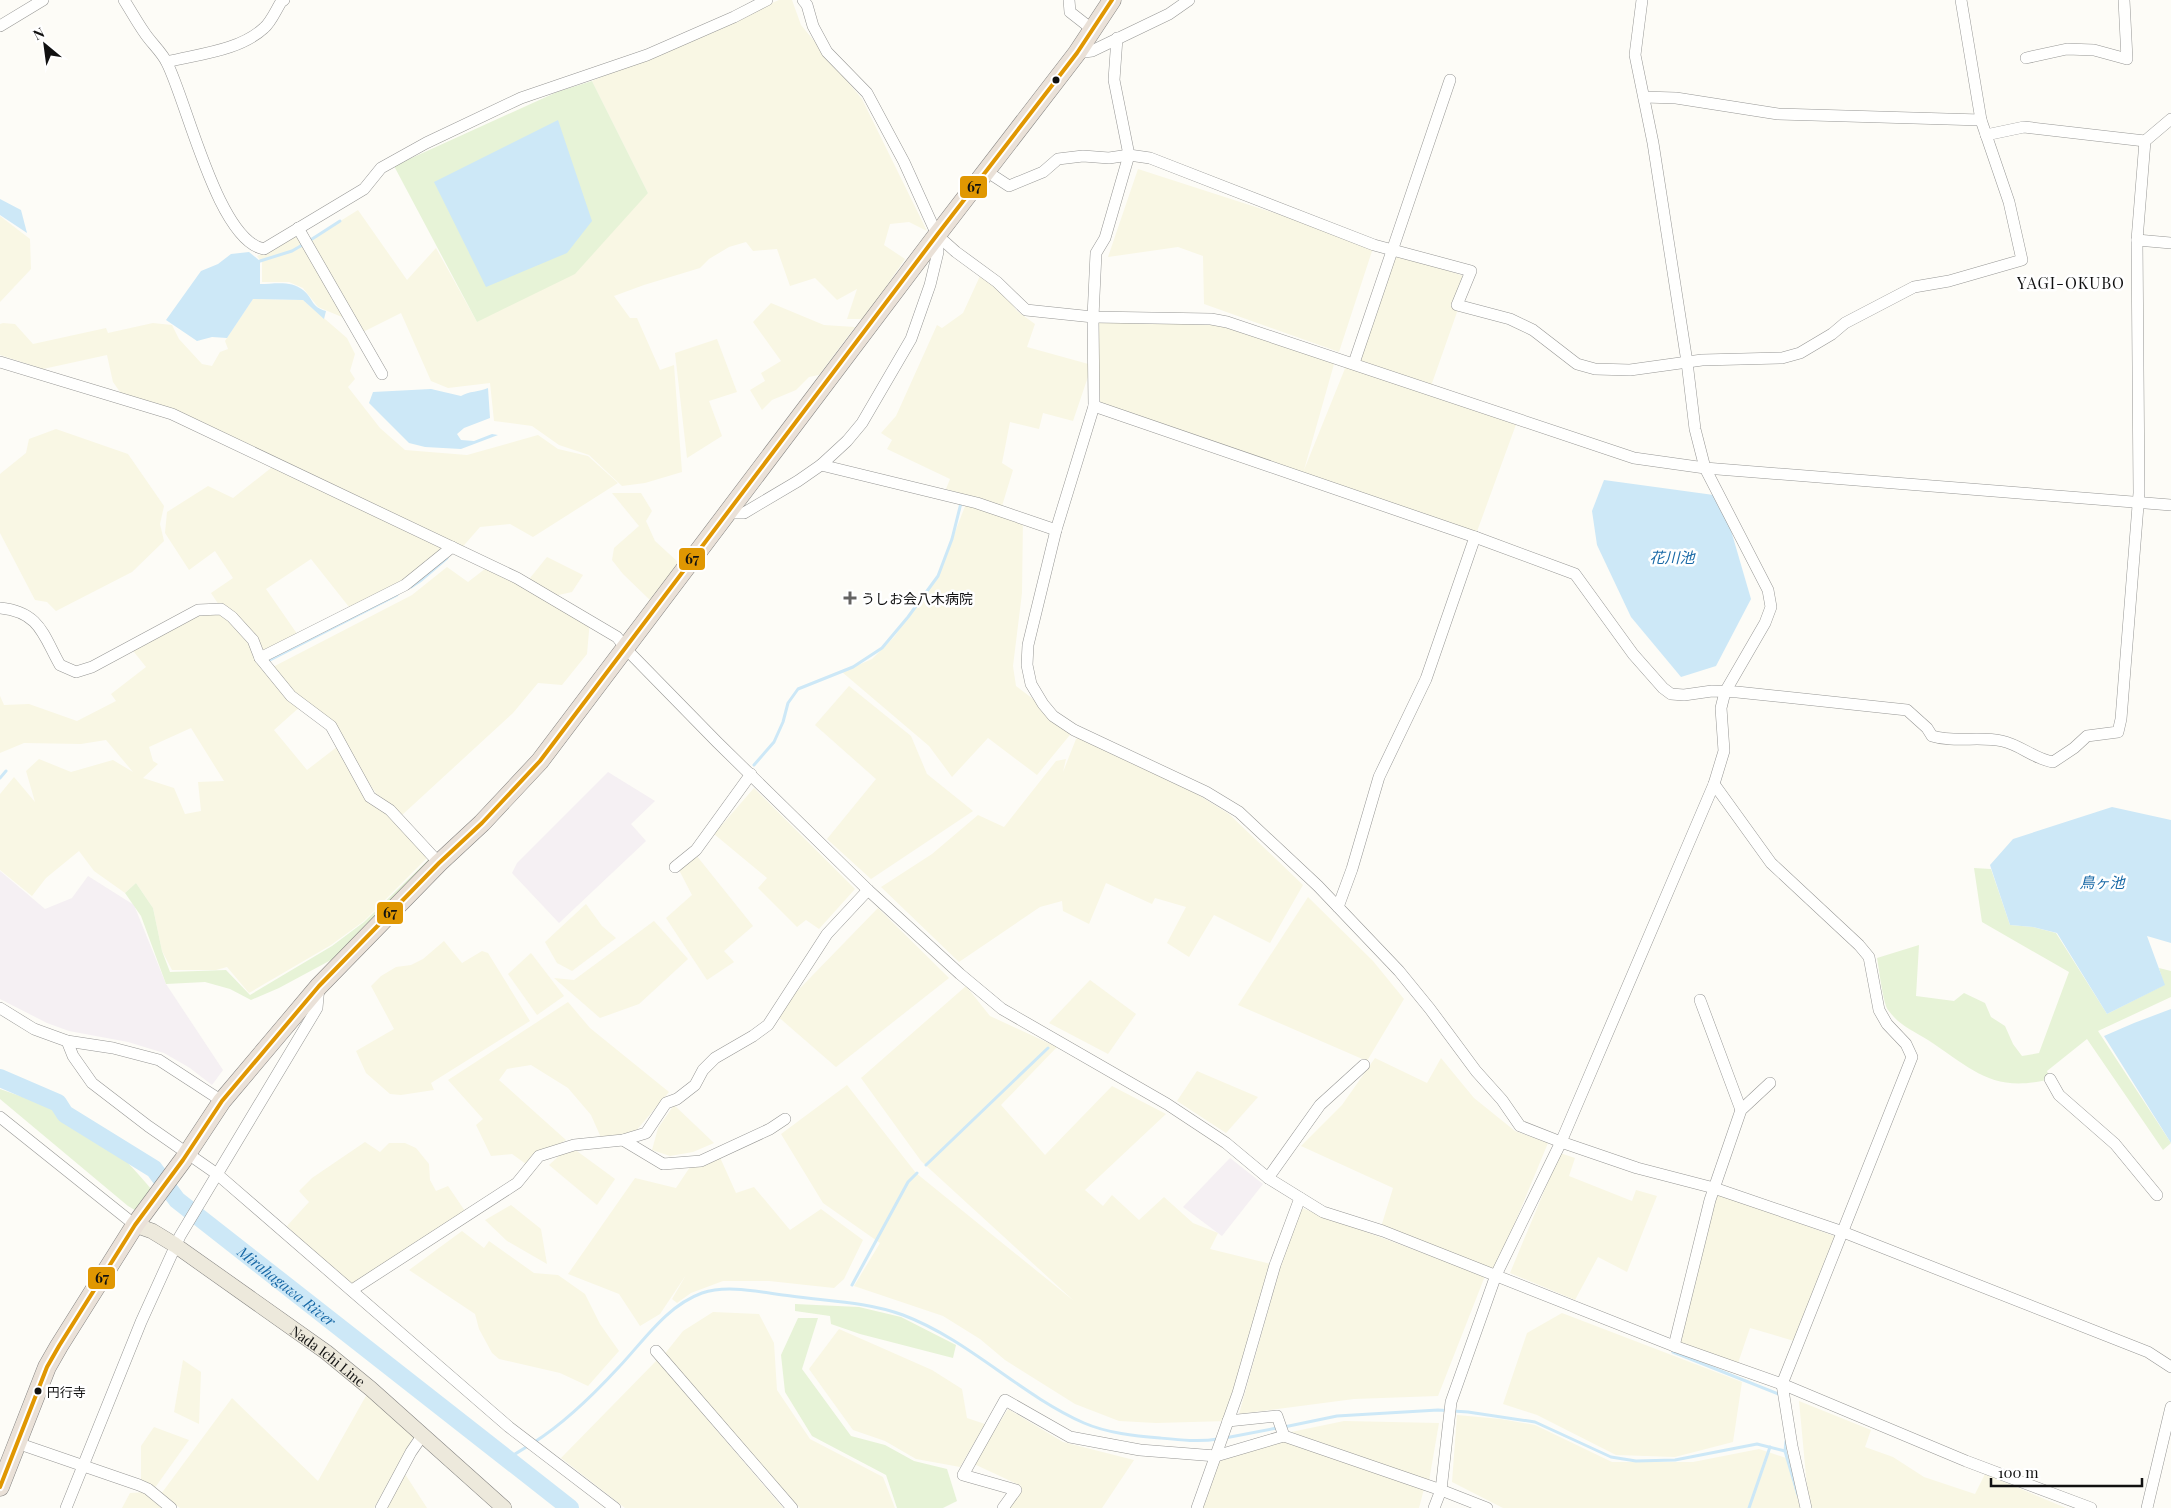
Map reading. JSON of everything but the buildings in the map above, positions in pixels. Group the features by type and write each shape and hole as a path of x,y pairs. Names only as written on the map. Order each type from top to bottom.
{"highway":[{"path":"2,1478 47,1367 135,1225 186,1156 222,1101 319,986 439,863 482,823 540,761 937,235 1077,53 1112,0"}],"main road":[{"name":"Nada Ichi Line","path":"135,1225 177,1241 326,1352 371,1389 504,1508"}],"street":[{"path":"0,26 43,0"},
{"path":"124,0 145,33 167,62 212,183 236,229 255,247 264,249 364,189 381,168 426,143 521,98 568,80 647,55 734,17 767,0"},
{"path":"167,62 233,45 250,38 265,28 284,0"},
{"path":"727,514 744,513 784,490 821,465 847,441 862,423 910,339 930,285 938,252 937,235 904,162 867,93 828,52 813,26 807,5 803,0"},
{"path":"1069,0 1070,12 1093,30"},
{"path":"1077,53 1092,51 1169,14 1189,0"},
{"path":"1434,1508 1441,1490 1451,1402 1496,1274 1561,1142 1714,784 1724,752 1721,708 1724,692 1765,623 1771,607 1768,590 1705,468 1695,429 1687,362 1644,97 1635,55 1642,0"},
{"path":"986,172 1009,186 1043,172 1058,159 1083,156 1109,158 1129,155 1150,158 1392,251 1471,271 1457,305 1518,322 1533,330 1577,364 1595,369 1630,370 1702,360 1782,358 1800,353 1845,323 1914,287 1949,281 2022,260 2009,202 1982,120 1961,0"},
{"path":"2026,58 2067,49 2094,50 2127,59 2124,0"},
{"path":"1117,38 1114,80 1129,155 1105,238 1096,253 1093,317 1094,406 1056,530 1028,645 1027,666 1031,684 1043,704 1053,716 1074,730 1206,792 1239,812 1338,907 1424,1002 1520,1126 1561,1142 1663,1176 1714,1188 1843,1232 2148,1352 2171,1367"},
{"path":"1354,363 1450,80"},
{"path":"1644,97 1676,98 1778,114 1982,120"},
{"path":"1094,406 1475,537 1575,574 1633,654 1663,688 1672,694 1724,692 1907,710 1927,728 1932,736 1940,738 1986,738 2005,741 2042,760 2053,762 2074,748 2087,736 2118,732 2121,719 2138,503 2137,240 2145,141 2171,119"},
{"path":"1986,136 2024,128 2145,141"},
{"path":"298,228 382,374"},
{"path":"937,235 956,252 997,282 1026,310 1093,317 1210,319 1227,322 1634,458 1705,468 2171,505"},
{"path":"2137,240 2171,243"},
{"path":"0,362 172,414 517,578 618,637 626,649 717,742 868,890 960,974 1002,1009 1167,1104 1226,1143 1268,1178 1323,1212 1383,1231 1496,1274 1674,1346 1782,1384 2067,1504 2091,1508"},
{"path":"821,465 977,503 1056,530"},
{"path":"1338,907 1352,870 1379,777 1426,679 1475,537"},
{"path":"260,658 370,604 405,584 452,547"},
{"path":"0,608 12,610 34,620 51,645 60,665 76,672 92,667 198,610 222,609 253,640 260,658 291,696 331,726 370,797 390,810 439,863"},
{"path":"675,867 696,850 751,774"},
{"path":"1714,784 1771,863 1869,956 1879,1010 1887,1024 1906,1044 1912,1057 1782,1384 1792,1446 1806,1508"},
{"path":"352,1290 517,1183 539,1156 574,1145 623,1140 646,1133 666,1103 677,1099 695,1085 704,1070 715,1058 754,1036 768,1025 826,934 868,890"},
{"path":"66,1508 141,1322 177,1241 317,1008 319,986"},
{"path":"1700,1000 1741,1110"},
{"path":"0,1008 34,1029 68,1041 113,1048 159,1060 222,1101"},
{"path":"68,1041 72,1056 92,1083 215,1178 352,1290 526,1440 615,1508"},
{"path":"1268,1178 1320,1104 1364,1065"},
{"path":"2050,1079 2059,1095 2115,1144 2157,1195"},
{"path":"1674,1346 1714,1188 1741,1110 1770,1083"},
{"path":"0,1117 135,1225"},
{"path":"623,1140 663,1164 701,1161 770,1129 785,1119"},
{"path":"1197,1508 1227,1423 1275,1266 1300,1198"},
{"path":"656,1351 792,1508"},
{"path":"1003,1508 1016,1490 963,1475 1005,1400 1070,1436 1140,1450 1217,1453 1284,1436 1441,1490 1487,1508"},
{"path":"2147,1508 2171,1407"},
{"path":"1227,1423 1277,1416 1284,1436"},
{"path":"381,1508 411,1452 422,1436"},
{"path":"17,1443 148,1489 171,1508"}],"shaded area":[{"path":"779,0 792,0 801,25 862,99 927,231 909,222 890,224 884,245 905,259 864,319 847,319 857,289 837,300 815,278 790,286 777,249 753,251 746,242 729,247 709,259 700,268 614,296 630,318 637,318 660,370 674,365 682,472 645,483 622,486 589,455 559,445 532,426 494,421 490,383 448,388 431,381 401,313 363,332 310,240 358,210 407,280 436,248 477,322 648,193 592,81"},
{"path":"1138,169 1374,245 1339,352 1204,304 1203,256 1178,247 1108,257"},
{"path":"0,216 30,239 31,269 0,302"},
{"path":"300,234 349,320 318,307 303,288 289,282 262,282 262,262 257,256"},
{"path":"1392,251 1469,278 1430,389 1518,419 1475,537 1094,406 1093,317 1211,319 1336,357 1304,470 1348,361 1354,363"},
{"path":"980,276 997,282 1017,311 1035,324 1027,347 1092,365 1073,421 1043,413 1039,429 1010,422 1002,463 1013,470 1002,506 946,489 950,479 887,449 892,440 881,433 896,416 937,325 942,328 963,313"},
{"path":"253,299 303,300 347,338 355,354 350,371 355,379 348,387 380,428 405,450 467,455 538,435 558,449 588,456 618,483 533,537 510,524 480,527 459,551 451,547 405,585 353,612 311,559 266,589 300,638 260,658 269,669 412,595 447,567 468,582 490,565 590,620 587,654 562,685 538,683 513,713 401,816 377,795 344,745 370,797 431,854 364,921 331,945 249,993 227,967 216,970 172,970 162,951 153,908 136,883 125,893 94,871 79,851 46,878 32,896 0,870 0,794 14,777 35,802 26,771 39,759 71,772 113,760 133,772 106,740 81,744 24,743 0,753 0,696 4,705 29,704 77,721 116,701 111,694 146,667 130,647 198,610 221,608 211,593 233,578 215,551 189,570 165,533 167,512 208,486 233,498 276,464 180,418 127,402 113,382 107,355 43,369 0,355 0,324 15,324 33,344 106,328 108,333 153,323 172,325 179,339 202,364 212,366 220,352 228,349 225,341","holes":["302,705 342,743 307,770 274,730","191,728 224,781 198,782 201,811 185,814 174,788 143,778 158,764 153,761 149,747"]},
{"path":"771,303 824,325 855,327 819,375 809,377 796,390 772,400 762,410 750,390 765,381 761,373 781,361 753,322"},
{"path":"717,339 737,392 709,401 722,436 687,458 675,353"},
{"path":"56,429 128,454 164,506 160,524 164,541 132,572 56,611 47,602 35,600 0,533 0,474 26,453 29,439"},
{"path":"612,493 641,493 652,511 646,521 655,541 679,563 650,600 623,574 612,560 614,548 639,526"},
{"path":"967,501 1023,518 1022,593 1013,666 1016,686 1074,730 1037,775 988,738 952,777 929,746 842,672 872,659 894,637 938,576"},
{"path":"547,557 583,575 572,592 550,597 526,583"},
{"path":"849,686 911,736 927,774 973,811 871,879 827,839 876,779 815,725"},
{"path":"1085,735 1184,786 1229,814 1303,885 1270,943 1214,915 1189,957 1167,943 1186,907 1155,898 1152,904 1106,883 1089,924 1063,911 1062,901 1040,907 959,962 881,887 932,854 978,815 1004,827 1056,761 1066,759 1063,772 1076,739"},
{"path":"608,772 655,801 631,824 646,841 559,923 512,873 517,863"},
{"path":"754,788 855,889 819,929 806,920 797,927 758,888 767,878 714,834"},
{"path":"696,855 753,926 724,951 734,962 707,980 666,918 692,895 678,868"},
{"path":"0,871 45,909 72,898 88,876 134,905 166,984 223,1070 212,1085 190,1068 164,1053 128,1042 69,1031 47,1023 0,999"},
{"path":"1308,897 1373,961 1404,999 1367,1061 1238,1005"},
{"path":"586,904 602,926 616,938 572,971 557,963 545,942"},
{"path":"878,908 949,978 836,1067 775,1014"},
{"path":"654,921 688,959 639,1004 600,1018 554,978 574,980"},
{"path":"444,941 462,963 482,951 488,953 530,1021 431,1083 434,1090 401,1095 390,1094 366,1073 356,1051 394,1029 371,986 381,976 396,967 411,965 423,959"},
{"path":"531,953 564,996 537,1015 508,974"},
{"path":"1090,980 1136,1014 1108,1054 1049,1023"},
{"path":"966,986 990,1016 1057,1047 1001,1105 1045,1155 1112,1086 1166,1114 1085,1190 1103,1206 1112,1195 1139,1220 1164,1197 1193,1223 1218,1233 1210,1249 1275,1265 1228,1421 1156,1423 1119,1421 1075,1404 1005,1360 980,1339 943,1316 854,1286 880,1243 823,1203 781,1134 847,1085 916,1173 1074,1301 921,1161 861,1078"},
{"path":"568,1002 590,1028 669,1092 630,1138 603,1142 591,1115 568,1088 531,1065 507,1069 499,1080 566,1140 526,1164 512,1154 491,1156 476,1125 483,1119 448,1080"},
{"path":"1375,1058 1427,1083 1441,1058 1474,1098 1515,1131 1548,1143 1495,1271 1381,1227 1393,1188 1301,1146 1342,1105"},
{"path":"1197,1071 1258,1097 1226,1133 1177,1101"},
{"path":"674,1105 714,1143 693,1152 670,1156 652,1150 658,1128"},
{"path":"365,1142 380,1152 389,1143 405,1143 416,1148 429,1164 430,1180 436,1191 448,1186 467,1214 352,1290 287,1226 309,1202 299,1191 312,1178"},
{"path":"570,1146 615,1179 597,1205 549,1165"},
{"path":"718,1153 736,1193 754,1187 790,1230 821,1209 863,1240 844,1279 834,1288 769,1281 723,1281 691,1293 677,1303 672,1299 686,1275 660,1314 640,1326 619,1294 568,1274 635,1178 676,1188 694,1161"},
{"path":"1560,1153 1575,1158 1569,1176 1632,1201 1636,1190 1657,1196 1627,1272 1598,1257 1575,1300 1510,1273"},
{"path":"1230,1158 1263,1184 1222,1236 1183,1207"},
{"path":"1716,1193 1845,1240 1801,1343 1750,1328 1737,1366 1680,1343"},
{"path":"511,1205 541,1229 547,1264 507,1241 485,1220"},
{"path":"1299,1207 1485,1276 1438,1396 1354,1399 1239,1414 1290,1232"},
{"path":"462,1231 484,1248 489,1241 534,1273 558,1275 585,1294 600,1324 619,1351 588,1386 560,1373 499,1359 492,1353 479,1329 475,1314 409,1270"},
{"path":"713,1312 759,1314 774,1343 777,1390 810,1439 883,1477 895,1508 800,1508 663,1356 683,1331"},
{"path":"1562,1313 1742,1382 1733,1442 1675,1457 1616,1455 1537,1415 1503,1404 1527,1333"},
{"path":"839,1329 932,1370 962,1389 967,1418 985,1424 960,1467 916,1459 885,1441 853,1430 809,1369"},
{"path":"183,1360 201,1372 199,1424 174,1412"},
{"path":"657,1360 783,1508 625,1508 561,1458"},
{"path":"367,1394 414,1436 374,1508 180,1508 161,1494 232,1398 318,1481"},
{"path":"1799,1401 1871,1430 1865,1447 1893,1457 1924,1477 1975,1494 1985,1474 2066,1508 1809,1508"},
{"path":"1008,1409 1063,1442 1134,1460 1102,1508 1010,1508 1021,1486 974,1464"},
{"path":"1457,1415 1501,1419 1535,1425 1612,1462 1693,1462 1759,1449 1789,1459 1800,1508 1503,1508 1452,1482"},
{"path":"1344,1421 1439,1423 1429,1481 1291,1432"},
{"path":"154,1427 189,1440 154,1489 141,1482 141,1446"},
{"path":"1279,1440 1425,1485 1419,1508 1203,1508 1218,1458"},
{"path":"405,1474 427,1508 386,1508"},
{"path":"146,1492 167,1508 122,1508 130,1493"}],"green space":[{"path":"592,81 648,193 575,274 477,322 394,166 557,92"},
{"path":"430,858 434,864 344,953 279,988 251,1000 230,989 205,982 166,984 141,916 125,893 136,883 153,908 162,951 170,972 226,970 250,995 332,946 364,922"},
{"path":"1974,868 1991,869 2010,925 2033,927 2056,933 2107,1014 2164,985 2159,968 2171,971 2171,997 2098,1031 2171,1143 2163,1150 2087,1039 2047,1071 2050,1079 2030,1083 1998,1081 1971,1069 1902,1024 1888,1010 1877,958 1919,945 1916,996 1954,1001 1964,993 1985,1003 1991,1017 2005,1026 2013,1044 2022,1056 2039,1053 2069,972 1982,922"},
{"path":"0,1089 54,1108 62,1115 90,1130 125,1160 155,1194 140,1213 128,1206 0,1099"},
{"path":"795,1304 859,1307 901,1317 956,1345 953,1358 860,1334 831,1324 830,1316 795,1311"},
{"path":"798,1318 818,1318 802,1369 851,1436 885,1445 914,1461 947,1469 957,1501 943,1508 897,1508 886,1475 812,1436 785,1392 781,1355"}],"water":[{"path":"558,120 592,221 567,253 486,287 434,182"},
{"path":"0,199 21,210 27,233 0,215"},
{"path":"249,252 260,261 260,284 282,283 298,287 306,293 317,307 326,311 324,319 303,300 253,299 227,338 212,337 197,341 166,320 201,271 218,264 231,254"},
{"path":"488,388 490,418 464,428 457,434 461,440 474,441 492,434 498,435 461,449 425,447 409,443 369,403 373,392 431,389 461,396"},
{"name":"花川池","path":"1604,480 1721,496 1751,599 1716,666 1681,677 1631,617 1597,545 1592,511"},
{"name":"鳥ヶ池","path":"2112,807 2171,820 2171,943 2147,936 2165,985 2107,1014 2057,933 2033,927 2010,925 1990,865 2013,839"},
{"path":"2171,1009 2171,1143 2104,1036"}],"waterway":[{"path":"309,241 340,221"},
{"path":"260,261 292,251 304,244"},
{"path":"754,765 774,742 783,722 788,703 798,689 853,667 882,648 908,617 938,576 952,539 961,503"},
{"path":"411,587 447,558"},
{"path":"266,662 397,595"},
{"path":"0,778 6,771"},
{"path":"926,1165 1048,1048"},
{"name":"Mirahagawa River","path":"0,1078 58,1103 65,1114 154,1169 177,1200 570,1508"},
{"path":"852,1285 908,1182 917,1173"},
{"path":"533,1443 567,1418 618,1368 656,1326 677,1307 702,1293 723,1289 847,1302 890,1311 903,1315 950,1338 1060,1411 1084,1423 1112,1432 1141,1436 1189,1440 1218,1439"},
{"path":"1673,1352 1781,1395"},
{"path":"1284,1427 1337,1416 1438,1410 1468,1412 1535,1422 1611,1457 1636,1461 1675,1460 1757,1444 1785,1451"},
{"path":"1225,1438 1277,1428"},
{"path":"1786,1441 1785,1451 1798,1495"},
{"path":"507,1459 528,1446"},
{"path":"1749,1508 1770,1447"}],"transit line":[{"name":"67","path":"0,1487 47,1367 59,1346 135,1225 183,1160 222,1101 319,986 439,863 482,823 540,761 937,235 1077,53 1112,0"}],"place":[{"name":"うしお会八木病院","path":"850,598"},
{"name":"円行寺","path":"38,1391"}],"district":[{"name":"YAGI-OKUBO","path":"2071,282"}]}
